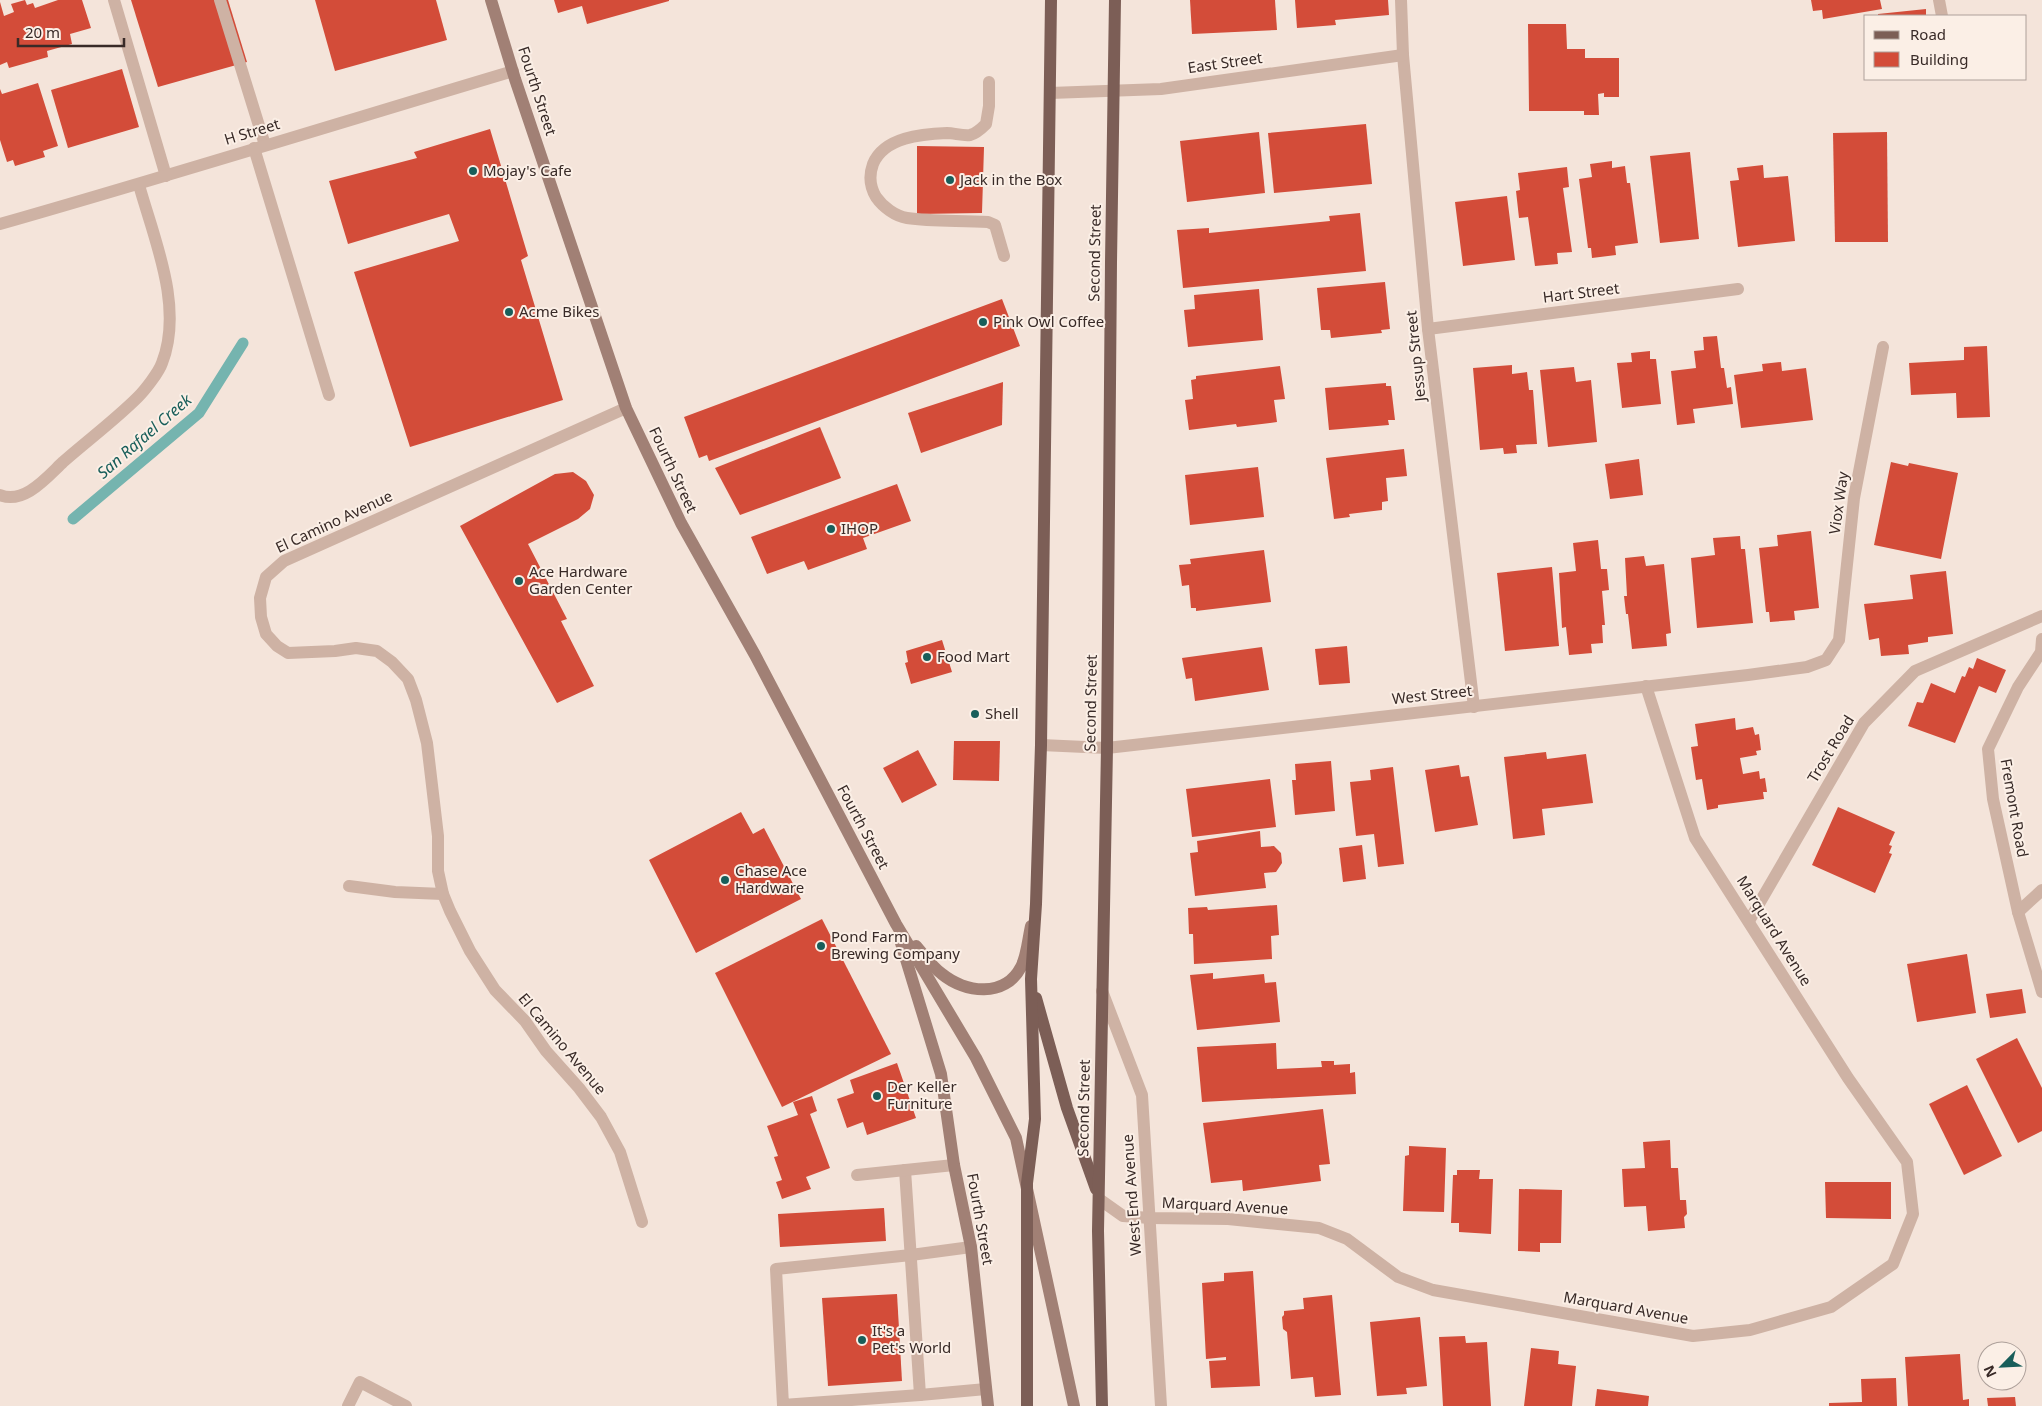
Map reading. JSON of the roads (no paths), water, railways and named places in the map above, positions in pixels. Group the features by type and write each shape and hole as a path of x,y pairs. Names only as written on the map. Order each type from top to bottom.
{"main road":[{"name":"Fourth Street","path":"491,0 626,408 681,523 756,655 896,924 976,1058 1016,1138 1028,1183 1074,1406"},
{"path":"1028,1183 1035,1119 1031,979 1036,904 1041,745 1051,0"},
{"name":"Second Street","path":"1102,1406 1099,1199 1107,748 1115,0"},
{"path":"896,924 941,974 960,986 983,990 1000,987 1011,980 1022,967 1036,904"},
{"name":"Fourth Street","path":"896,924 941,1074 954,1165 970,1247 988,1406"},
{"path":"1031,979 1067,1108 1099,1199"},
{"name":"Fourth Street","path":"1027,1406 1028,1183"}],"street":[{"path":"114,0 166,176"},
{"path":"220,0 329,394"},
{"name":"Jessup Street","path":"1401,0 1403,55 1428,329 1474,707"},
{"path":"1939,0 1942,15"},
{"name":"East Street","path":"1050,94 1161,89 1403,55"},
{"name":"H Street","path":"0,224 513,71"},
{"path":"989,82 989,106 986,124 971,135 926,135 906,139 888,146 878,154 872,167 870,180 874,193 880,203 891,212 906,218 988,222 995,225 1004,256"},
{"path":"0,494 8,498 22,496 45,479 139,396 162,364 169,333 169,292 139,184"},
{"name":"Hart Street","path":"1428,329 1738,289"},
{"name":"Viox Way","path":"1826,660 1839,640 1854,498 1883,347"},
{"name":"El Camino Avenue","path":"626,408 284,561 266,577 260,598 266,634 277,646 288,653 356,648 376,651 392,662 408,678 416,700 427,743 438,836 438,871 442,894 470,952 495,990 525,1021 546,1051 601,1116 620,1152 642,1222"},
{"path":"2038,618 2042,634"},
{"name":"Trost Road","path":"1749,921 1864,723 1915,672 2038,618"},
{"name":"Fremont Road","path":"2042,639 2041,652 2018,687 1988,749 1993,799 2018,912 2042,992"},
{"name":"West Street","path":"1041,745 1107,748 1807,667 1826,660"},
{"name":"Marquard Avenue","path":"1099,1199 1123,1216 1228,1220 1319,1228 1347,1239 1398,1277 1433,1290 1693,1336 1750,1330 1830,1307 1893,1264 1914,1214 1907,1162 1848,1078 1695,838 1646,686"},
{"path":"349,886 395,892 442,894"},
{"path":"2018,912 2042,890"},
{"name":"West End Avenue","path":"1102,990 1142,1095 1161,1406"},
{"path":"857,1175 954,1165"},
{"path":"905,1170 920,1395"},
{"path":"970,1247 776,1269 783,1405 986,1389"},
{"path":"348,1406 360,1382 406,1406"}],"waterway":[{"name":"San Rafael Creek","path":"73,519 199,413 243,343"}],"place":[{"name":"Mojay's Cafe","path":"473,171"},
{"name":"Jack in the Box","path":"950,180"},
{"name":"Acme Bikes","path":"509,312"},
{"name":"Pink Owl Coffee","path":"983,322"},
{"name":"IHOP","path":"831,529"},
{"name":"Ace Hardware Garden Center","path":"519,581"},
{"name":"Food Mart","path":"927,657"},
{"name":"Shell","path":"975,714"},
{"name":"Chase Ace Hardware","path":"725,880"},
{"name":"Pond Farm Brewing Company","path":"821,946"},
{"name":"Der Keller Furniture","path":"877,1096"},
{"name":"It's a Pet's World","path":"862,1340"}]}
